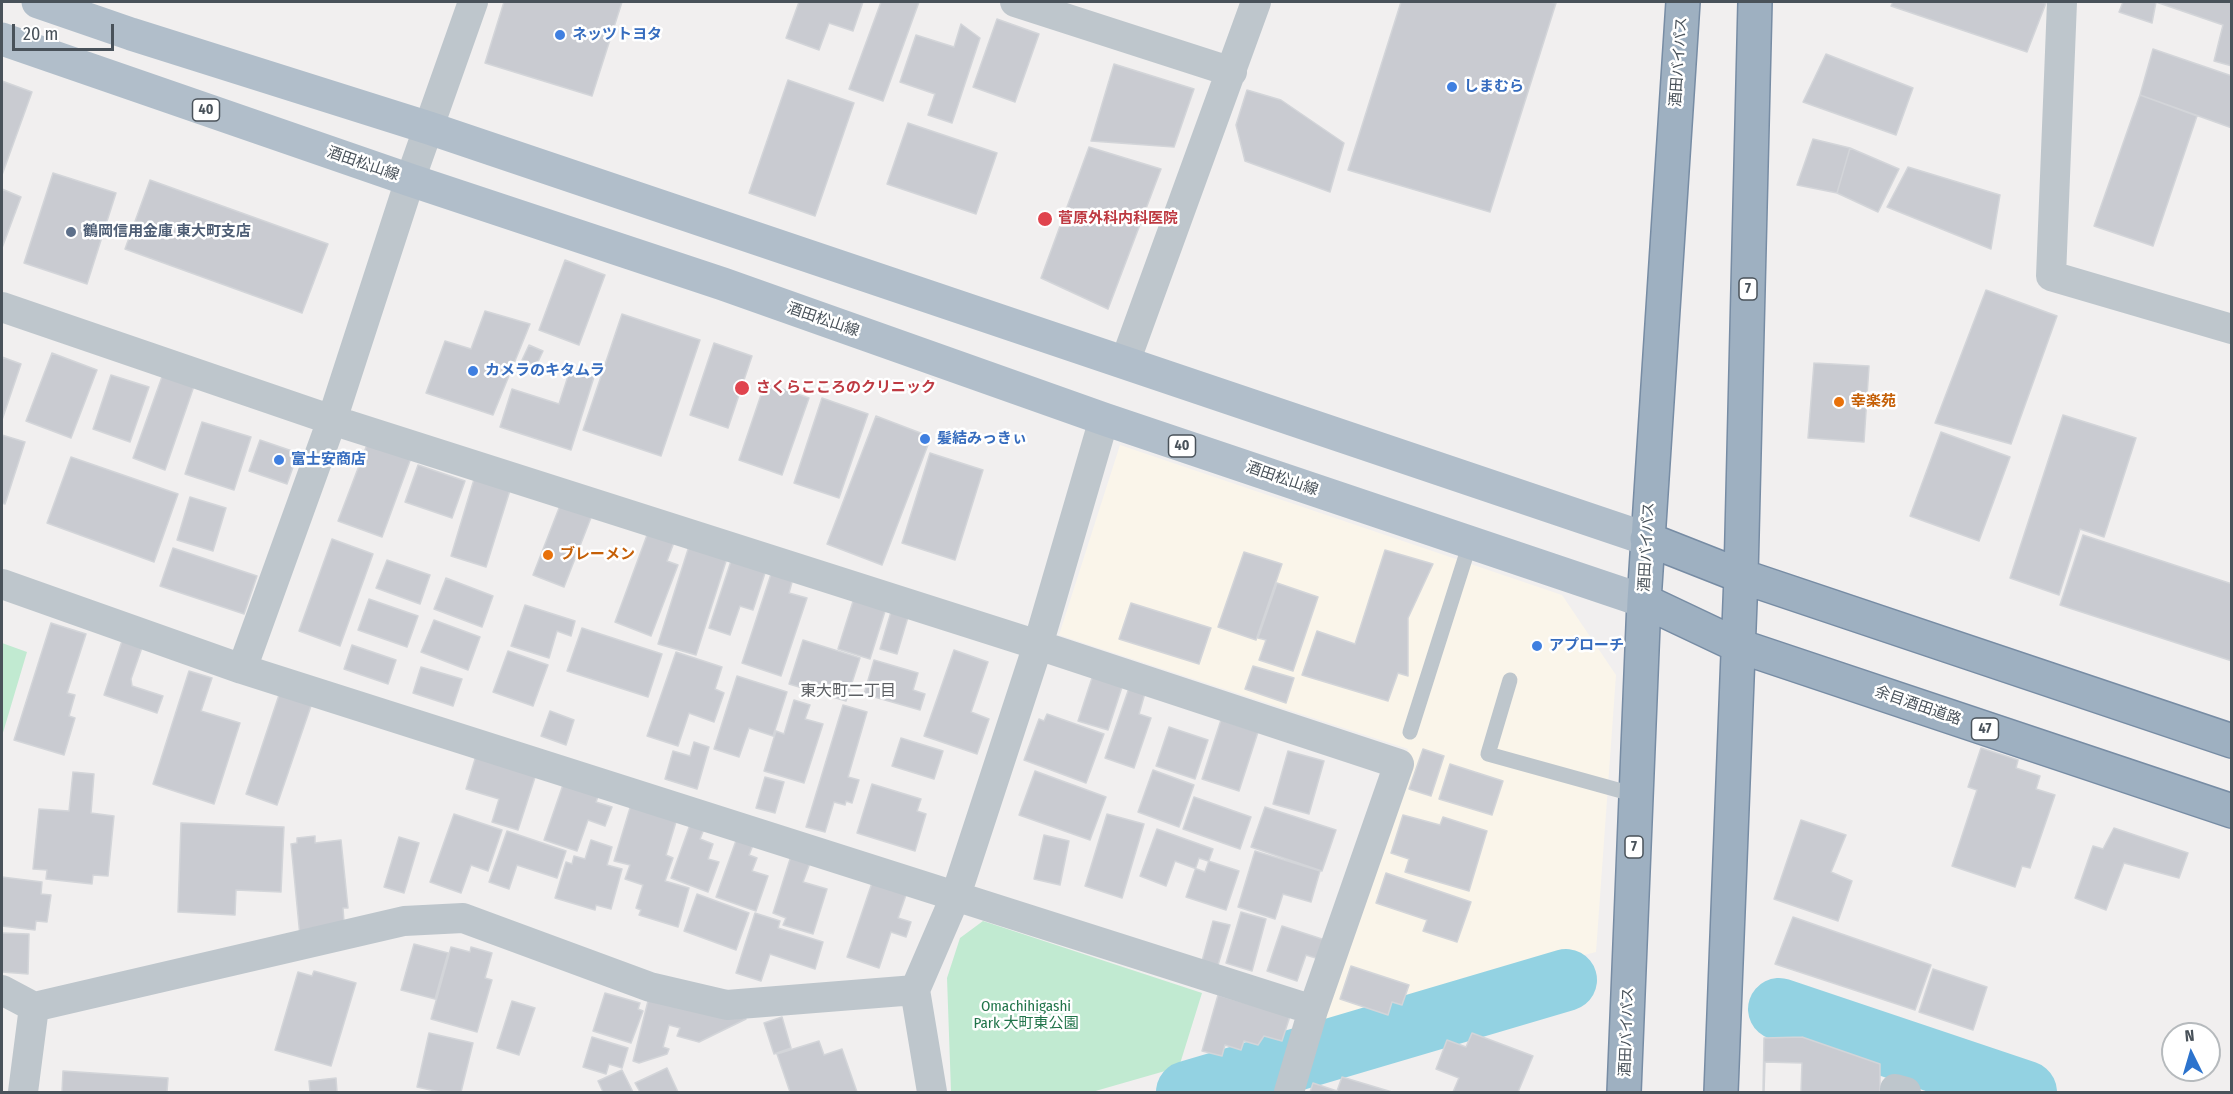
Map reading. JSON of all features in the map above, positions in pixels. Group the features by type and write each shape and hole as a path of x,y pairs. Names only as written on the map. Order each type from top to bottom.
{"highway":[{"name":"酒田バイパス","path":"1624,1092 1647,539 1683,2"},
{"name":"7","path":"1721,1092 1739,646 1755,2"},
{"path":"1647,539 1741,576 2232,741"},
{"name":"余目酒田道路","path":"1644,601 1739,646 2232,811"}],"main road":[{"path":"38,2 131,34 429,128 1647,539"},
{"name":"酒田松山線","path":"2,39 410,180 723,284 1104,419 1644,601"}],"street":[{"path":"242,669 332,420 410,180 473,2"},
{"path":"1015,2 1232,72"},
{"path":"1125,362 1256,2"},
{"path":"2062,2 2051,276 2232,329"},
{"path":"2,307 332,420 1038,645 1399,764 1310,1022 1292,1086"},
{"path":"932,1092 915,990 956,895 1038,645 1104,419"},
{"path":"2,584 242,669 956,895 1310,1022"},
{"path":"2,990 34,1007 404,921 463,918 650,987 727,1005 915,990"},
{"path":"23,1092 34,1007"},
{"path":"1895,1092 1895,1089 1906,1092"}],"lane":[{"path":"1410,732 1470,543"},
{"path":"1510,680 1488,754 1636,795"}],"shaded area":[{"path":"1120,445 1562,595 1616,675 1596,952 1324,1021 1408,749 1059,635"}],"green space":[{"path":"2,643 27,652 2,736"},
{"name":"Omachihigashi Park 大町東公園","path":"983,921 1202,993 1179,1067 1092,1092 951,1091 947,978 960,938"}],"building":[{"path":"504,2 622,2 592,96 485,63"},
{"path":"799,2 863,2 853,31 829,23 819,50 786,38"},
{"path":"881,2 919,2 883,101 849,89"},
{"name":"しまむら","path":"1401,2 1556,3 1490,212 1348,170"},
{"path":"1893,2 2046,3 2027,52 1891,6"},
{"path":"2123,2 2156,2 2152,23 2119,12"},
{"path":"2156,2 2232,2 2232,66 2214,61 2223,25"},
{"path":"997,19 1039,34 1015,102 973,87"},
{"path":"961,24 980,38 952,123 928,115 935,94 900,82 916,35 954,47"},
{"path":"2153,49 2232,76 2232,128 2140,95"},
{"path":"1826,54 1913,88 1896,135 1803,102"},
{"path":"1114,64 1194,89 1174,147 1091,141"},
{"path":"788,80 854,103 815,216 749,193"},
{"path":"2,81 32,92 2,175"},
{"path":"1247,90 1281,100 1344,143 1330,192 1245,161 1236,125"},
{"path":"2140,95 2197,116 2153,246 2094,226"},
{"path":"908,123 997,153 976,214 887,184"},
{"path":"1813,139 1850,148 1837,193 1797,185"},
{"path":"1089,147 1161,169 1108,309 1041,278"},
{"path":"1850,148 1899,169 1878,212 1837,193"},
{"path":"1908,167 2000,195 1991,249 1887,207"},
{"path":"53,173 116,193 87,284 24,263"},
{"path":"150,180 328,244 302,313 125,249"},
{"path":"2,189 21,197 2,248"},
{"path":"565,260 605,275 579,345 539,330"},
{"path":"1986,290 2057,316 2011,444 1935,423"},
{"name":"カメラのキタムラ","path":"485,311 530,324 493,415 426,393 445,341 471,349"},
{"path":"622,314 700,340 661,456 583,430"},
{"path":"714,343 752,356 728,428 690,415"},
{"path":"529,345 543,351 536,366 522,360"},
{"path":"52,353 97,370 71,438 26,421"},
{"path":"2,357 21,364 2,420"},
{"name":"幸楽苑","path":"1814,363 1869,366 1864,442 1808,438"},
{"path":"570,370 594,377 571,450 500,427 512,389 559,404"},
{"path":"163,374 194,386 165,470 133,458"},
{"path":"111,375 149,387 130,442 93,429"},
{"path":"765,383 809,398 782,475 739,460"},
{"path":"822,398 868,414 839,498 794,483"},
{"path":"2063,415 2136,438 2104,537 2080,529 2059,595 2010,578"},
{"path":"876,416 931,437 882,565 827,544"},
{"path":"202,422 251,437 234,490 185,474"},
{"path":"1941,432 2010,457 1979,541 1910,516"},
{"path":"2,435 25,442 5,504 2,503"},
{"path":"260,440 298,453 287,484 249,471"},
{"path":"368,442 411,458 382,537 338,521"},
{"path":"930,453 983,470 955,560 902,543"},
{"path":"71,457 178,494 154,562 47,523"},
{"path":"418,465 465,481 452,518 405,502"},
{"path":"475,476 511,487 486,567 451,556"},
{"path":"190,497 226,508 213,551 177,540"},
{"path":"561,503 592,515 564,587 533,575"},
{"path":"650,527 676,537 667,561 678,565 651,636 615,622"},
{"path":"2083,535 2232,584 2232,661 2060,605"},
{"path":"332,539 373,554 340,646 299,631"},
{"path":"690,543 728,555 696,655 658,644"},
{"path":"173,548 257,576 244,614 160,586"},
{"path":"1385,550 1433,564 1408,618 1408,676 1398,673 1388,701 1302,675 1317,631 1355,644"},
{"path":"1244,552 1282,564 1256,640 1218,627"},
{"path":"732,558 766,570 753,610 740,606 730,635 709,628"},
{"path":"387,560 430,575 420,604 376,588"},
{"path":"773,568 794,575 789,593 807,598 781,676 742,663"},
{"path":"446,578 493,596 482,627 434,609"},
{"path":"1277,583 1318,597 1293,671 1259,660 1266,640 1258,638"},
{"path":"855,595 887,605 870,659 838,649"},
{"path":"369,599 418,616 407,647 358,630"},
{"path":"1131,603 1211,628 1199,664 1119,639"},
{"path":"525,605 575,621 571,636 557,631 549,658 511,646"},
{"path":"891,612 908,617 897,654 880,649"},
{"path":"434,620 480,637 468,670 421,652"},
{"path":"51,623 86,634 67,693 75,695 69,716 75,718 64,755 14,740"},
{"path":"582,628 662,654 648,697 567,671"},
{"path":"125,632 145,639 131,679 132,686 163,696 157,713 104,695"},
{"path":"803,640 860,658 846,701 789,684"},
{"path":"352,645 396,660 388,684 344,669"},
{"path":"954,650 988,662 971,712 989,719 977,754 924,736"},
{"path":"508,651 548,665 533,706 493,692"},
{"path":"676,652 722,667 715,689 724,693 714,722 689,713 678,746 647,736"},
{"path":"874,660 918,673 913,690 925,694 920,710 864,694"},
{"path":"1253,666 1294,678 1286,703 1245,689"},
{"path":"421,667 462,679 453,706 413,693"},
{"path":"189,671 212,678 201,711 240,723 214,804 153,784"},
{"path":"1093,675 1123,684 1108,730 1078,721"},
{"path":"737,676 787,692 773,736 749,728 739,757 714,749"},
{"path":"1129,688 1145,693 1139,714 1151,718 1134,768 1105,758"},
{"path":"281,689 313,700 277,805 246,794"},
{"path":"794,700 810,705 805,719 823,724 804,783 764,771 776,731 784,734"},
{"path":"843,705 867,712 848,777 859,780 852,803 846,801 845,805 834,802 825,832 806,827"},
{"path":"550,711 574,720 566,745 541,736"},
{"path":"1047,714 1104,734 1086,783 1024,760 1039,719 1044,721"},
{"path":"1221,720 1258,732 1239,791 1202,779"},
{"path":"1169,727 1208,740 1195,779 1156,766"},
{"path":"901,738 943,751 934,779 892,766"},
{"path":"694,742 709,747 697,789 665,779 673,751 690,756"},
{"path":"1981,748 2018,760 2016,768 2040,776 2036,789 2055,795 2030,868 2022,866 2015,887 1952,866 1977,790 1968,787"},
{"path":"478,749 538,768 518,830 492,822 499,799 466,789"},
{"path":"1423,749 1444,756 1431,796 1409,789"},
{"path":"1288,751 1324,761 1309,814 1273,804"},
{"path":"1450,764 1503,781 1492,815 1439,799"},
{"path":"1153,770 1194,785 1179,827 1138,812"},
{"path":"1035,771 1106,797 1090,840 1019,815"},
{"path":"73,772 94,774 91,813 114,816 108,876 93,875 92,884 46,879 47,870 33,869 39,809 69,811"},
{"path":"566,776 601,788 596,802 612,807 605,826 588,820 577,851 544,840"},
{"path":"765,777 784,782 775,813 756,808"},
{"path":"872,784 921,799 917,811 926,814 915,851 857,833"},
{"path":"1194,797 1251,817 1240,849 1183,829"},
{"path":"633,798 679,812 666,855 673,858 665,881 689,888 678,927 639,915 641,910 636,908 643,885 625,879 630,865 614,861"},
{"path":"1265,807 1336,830 1322,871 1251,847"},
{"path":"454,814 502,830 488,871 471,865 461,893 430,882"},
{"path":"1107,814 1144,824 1122,898 1085,886"},
{"path":"1403,815 1440,825 1443,817 1487,831 1469,891 1405,872 1409,859 1391,853"},
{"path":"692,819 706,824 700,839 713,844 708,859 719,862 708,892 671,878"},
{"path":"1801,820 1846,835 1831,872 1852,881 1838,921 1774,899"},
{"path":"181,823 284,827 281,892 236,890 235,915 178,912"},
{"path":"2114,828 2188,853 2179,878 2124,863 2106,910 2075,898 2093,846 2103,849"},
{"path":"1157,829 1213,849 1205,872 1175,861 1166,886 1140,876"},
{"path":"507,831 566,851 557,878 517,865 509,889 489,882"},
{"path":"738,835 755,840 749,855 757,858 752,871 768,876 756,911 716,897"},
{"path":"1044,835 1069,841 1060,885 1034,879"},
{"path":"315,836 315,843 341,840 348,908 343,908 344,922 300,936 291,844 297,843 297,838"},
{"path":"399,837 419,843 404,893 384,887"},
{"path":"591,840 612,847 607,865 622,869 611,909 596,905 595,910 555,898 566,862 572,864 574,856 585,859"},
{"path":"1255,851 1320,871 1311,902 1283,894 1275,919 1238,907"},
{"path":"791,856 810,863 803,882 827,889 813,934 783,925 786,918 773,913"},
{"path":"1199,858 1239,871 1226,910 1186,897"},
{"path":"1386,873 1471,902 1457,942 1423,931 1427,920 1376,903"},
{"path":"2,877 42,882 41,894 51,895 47,922 36,921 35,930 2,926"},
{"path":"873,880 907,892 898,918 911,922 906,937 891,932 879,968 847,957"},
{"path":"697,894 749,913 736,950 684,931"},
{"path":"1241,912 1266,919 1252,971 1226,963"},
{"path":"755,913 780,921 778,928 823,942 815,969 770,954 761,981 736,973"},
{"path":"1793,917 1931,965 1915,1010 1775,964"},
{"path":"1213,921 1230,925 1218,965 1202,961"},
{"path":"1282,926 1325,940 1319,959 1306,955 1297,981 1267,971"},
{"path":"2,933 29,934 28,974 2,972"},
{"path":"414,944 448,953 435,999 401,990"},
{"path":"451,947 470,952 471,947 492,953 485,978 492,980 477,1032 431,1019"},
{"path":"1351,966 1409,985 1402,1005 1392,1002 1388,1015 1340,999"},
{"path":"1933,969 1987,987 1973,1030 1919,1012"},
{"path":"314,971 356,983 331,1066 275,1050 298,972 312,976"},
{"path":"651,989 694,1006 746,1019 699,1042 677,1036 680,1028 669,1025 663,1047 669,1049 667,1054 639,1063 633,1061"},
{"path":"605,993 640,1003 638,1009 643,1011 631,1043 593,1031"},
{"path":"1218,995 1290,1016 1282,1041 1264,1036 1258,1045 1244,1041 1241,1050 1225,1045 1222,1056 1202,1051"},
{"path":"512,1001 535,1008 519,1055 497,1048"},
{"path":"782,1017 791,1048 774,1054 764,1023"},
{"path":"429,1033 473,1043 461,1092 440,1092 417,1087"},
{"path":"1472,1033 1533,1056 1518,1092 1453,1092 1459,1078 1436,1069 1447,1040 1466,1047"},
{"path":"592,1037 628,1048 622,1068 609,1064 606,1074 583,1067"},
{"path":"1802,1037 1880,1064 1880,1092 1763,1092 1764,1038"},
{"path":"819,1041 824,1055 842,1049 857,1092 790,1092 777,1054"},
{"path":"1765,1062 1802,1063 1801,1092 1764,1092"},
{"path":"667,1068 678,1092 640,1092 635,1083"},
{"path":"622,1070 633,1092 603,1092 598,1081"},
{"path":"63,1071 168,1078 167,1092 62,1092"},
{"path":"1342,1077 1392,1092 1310,1092 1313,1083 1337,1091"},
{"path":"336,1078 337,1092 310,1092 309,1081"}],"waterway":[{"path":"1187,1092 1566,980"},
{"path":"1779,1009 2026,1092"}],"place":[{"name":"ネッツトヨタ","path":"560,35"},
{"name":"しまむら","path":"1452,87"},
{"name":"菅原外科内科医院","path":"1045,219"},
{"name":"鶴岡信用金庫 東大町支店","path":"71,232"},
{"name":"カメラのキタムラ","path":"473,371"},
{"name":"さくらこころのクリニック","path":"742,388"},
{"name":"幸楽苑","path":"1839,402"},
{"name":"髪結みっきぃ","path":"925,439"},
{"name":"富士安商店","path":"279,460"},
{"name":"ブレーメン","path":"548,555"},
{"name":"アプローチ","path":"1537,646"}],"district":[{"name":"東大町二丁目","path":"848,692"}]}
